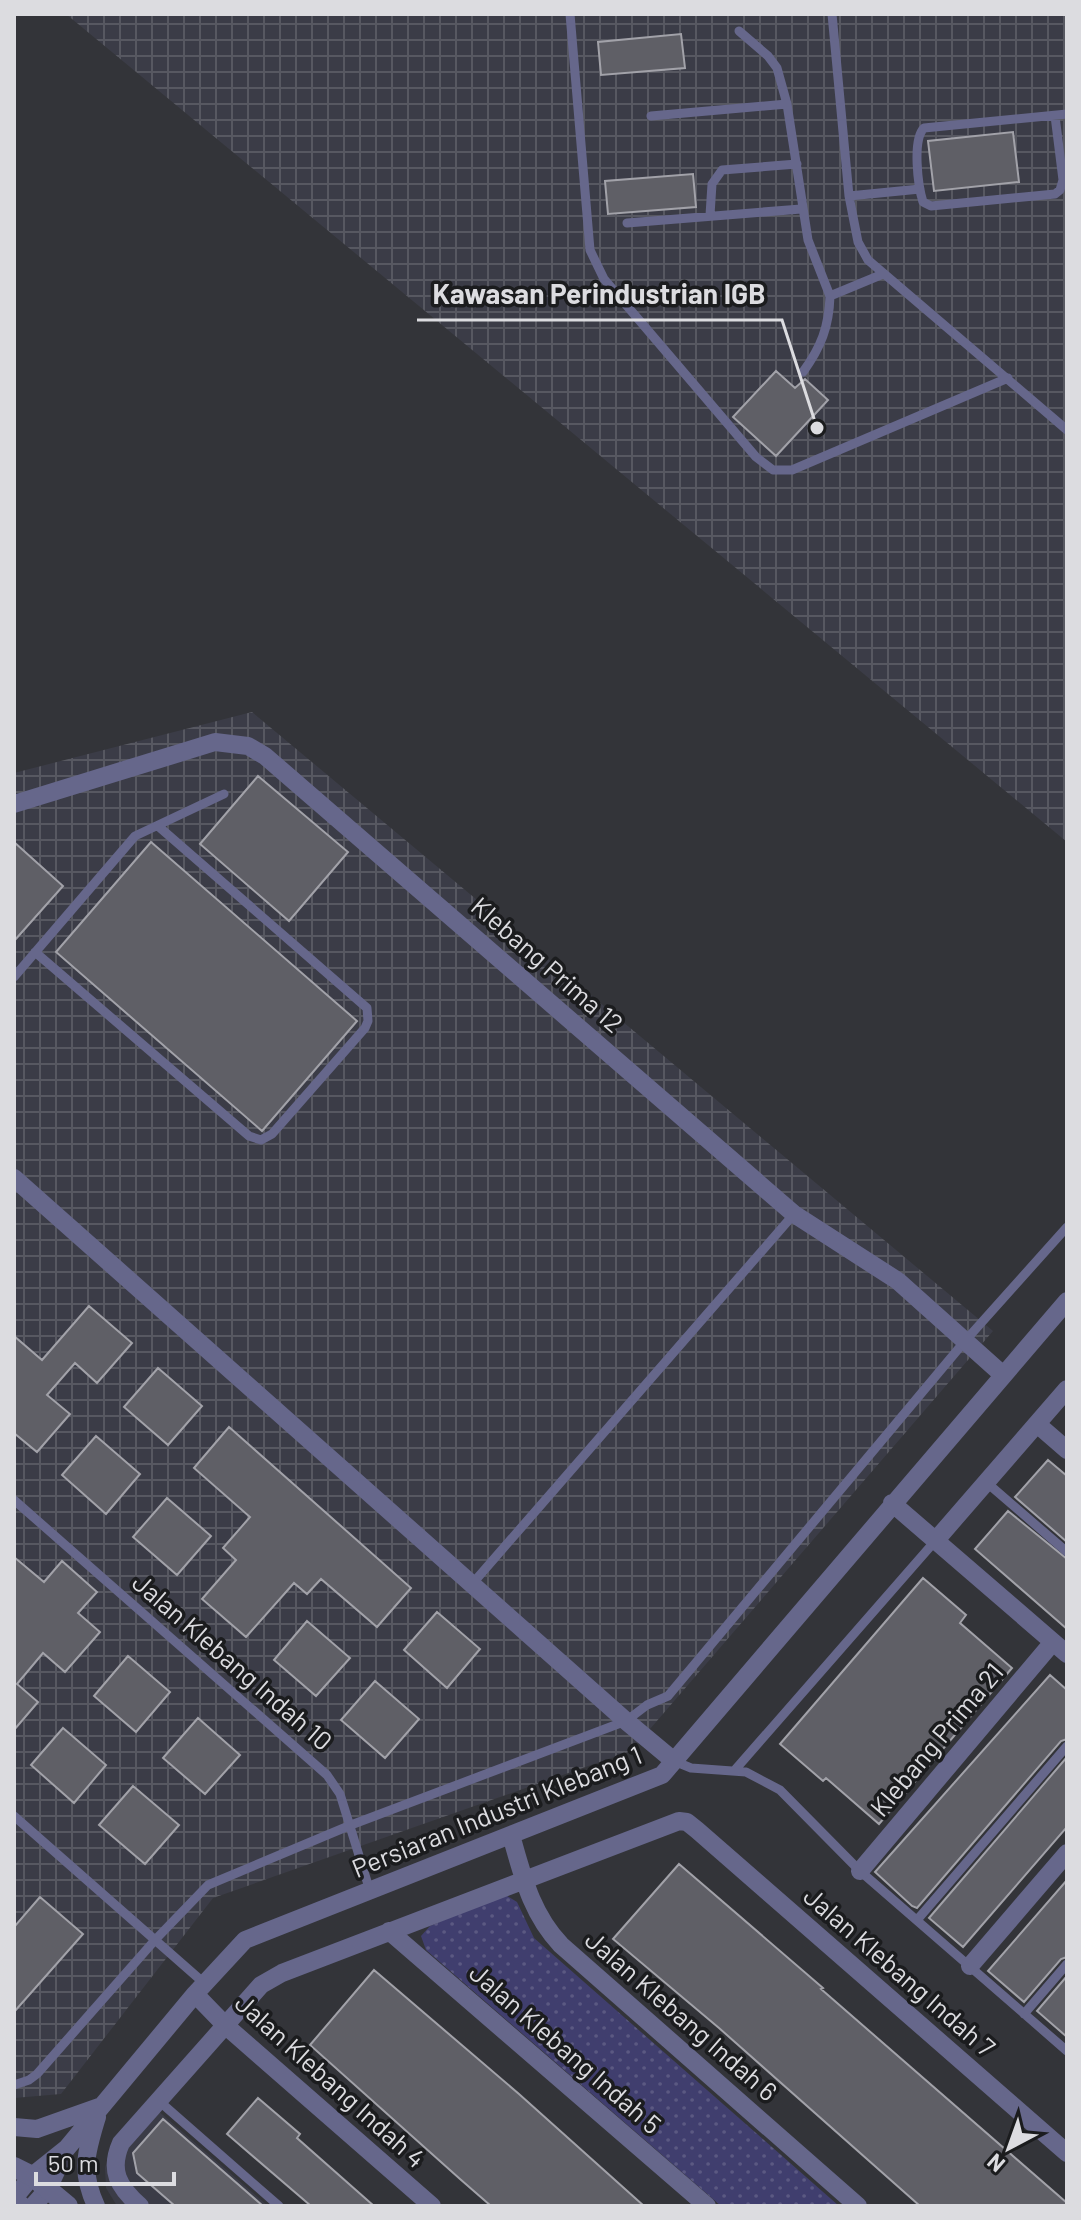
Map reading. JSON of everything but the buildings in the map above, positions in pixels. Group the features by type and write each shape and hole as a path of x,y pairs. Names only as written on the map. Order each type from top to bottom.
{"street":[{"name":"Klebang Prima 12","path":"14,804 215,742 248,746 277,767 794,1214 898,1281 1003,1375"},
{"path":"14,1178 674,1761"},
{"name":"Persiaran Industri Klebang 1","path":"31,2177 67,2148 245,1940 659,1777 1067,1301"},
{"path":"936,1540 1067,1389"},
{"path":"1037,1424 1067,1450"},
{"path":"892,1503 1060,1648"},
{"name":"Klebang Prima 21","path":"860,1871 1060,1648"},
{"name":"Jalan Klebang Indah 7","path":"524,1878 679,1821 687,1822 1067,2153"},
{"name":"Jalan Klebang Indah 6","path":"511,1835 532,1905 544,1927 858,2206"},
{"path":"970,1966 1067,1853"},
{"path":"140,2206 117,2180 115,2156 121,2143 261,1985 271,1978 524,1878"},
{"name":"Jalan Klebang Indah 5","path":"389,1931 707,2206"},
{"name":"Jalan Klebang Indah 4","path":"200,1989 226,2026 432,2206"},
{"path":"14,2127 37,2129 100,2107"},
{"path":"96,2206 85,2175 86,2152 100,2107"},
{"path":"21,2206 14,2199 31,2177"},
{"path":"31,2177 33,2206"},
{"path":"31,2177 68,2206"}],"lane":[{"path":"570,14 590,250 604,279 756,457 773,470 792,470 1008,378"},
{"path":"832,14 849,196 858,242 868,260 1067,430"},
{"path":"739,31 777,68 787,104 808,240 830,296 824,340 803,372"},
{"path":"651,116 787,104"},
{"path":"1055,116 1063,180 1055,194 931,206 923,202 916,141 924,128 1067,114"},
{"path":"710,215 712,184 722,170 797,164"},
{"path":"849,196 920,189"},
{"path":"627,223 801,209"},
{"path":"830,296 883,274"},
{"path":"14,977 135,836 224,794"},
{"path":"35,952 249,1136 261,1140 272,1134 365,1028 367,1008 158,826"},
{"path":"473,1583 794,1214"},
{"path":"14,2085 37,2074 155,1940 208,1885 351,1825 626,1721 647,1705 668,1696 965,1341 1067,1227"},
{"path":"986,1482 1067,1552"},
{"name":"Jalan Klebang Indah 10","path":"14,1500 327,1775 340,1794 370,1891"},
{"path":"734,1771 936,1540"},
{"path":"917,1920 1067,1746"},
{"path":"674,1761 691,1768 746,1772 780,1790 860,1871 1067,2051"},
{"path":"14,1816 155,1940 200,1989"},
{"path":"1024,2014 1067,1964"},
{"path":"159,2101 279,2206"}],"shaded area":[{"path":"66,14 1067,14 1067,842"},
{"path":"252,712 993,1331 631,1751 213,1898 61,2094 14,2098 14,773"},
{"path":"504,1894 517,1902 534,1938 839,2206 721,2206 426,1950 421,1936 430,1926"},
{"path":"148,2102 268,2206 117,2206 106,2188 105,2168 111,2145"}],"place":[{"name":"Kawasan Perindustrian IGB","path":"817,428"}]}
